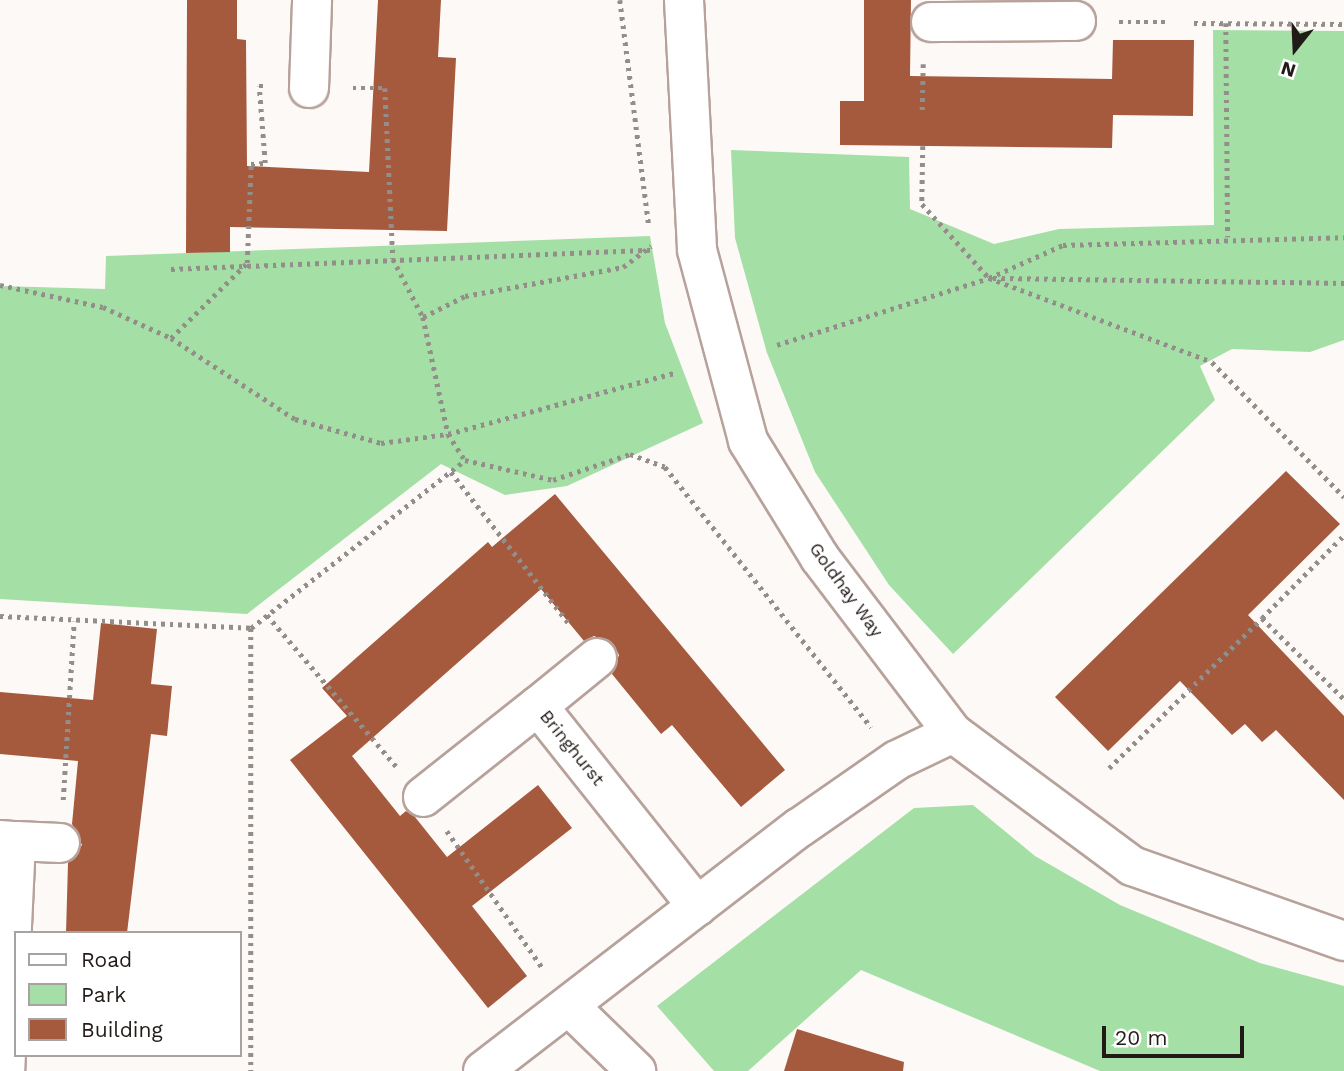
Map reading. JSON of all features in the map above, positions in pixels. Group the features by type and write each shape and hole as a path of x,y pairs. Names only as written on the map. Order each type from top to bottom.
{"street":[{"path":"309,88 312,0"},
{"name":"Goldhay Way","path":"684,0 697,250 748,441 820,558 953,733 1132,866 1344,941"},
{"path":"931,22 1010,11 1076,22"},
{"path":"538,706 597,658"},
{"name":"Bringhurst","path":"423,797 538,706 698,906"},
{"path":"483,1071 571,1008 698,906 897,760 953,733"},
{"path":"5,1071 8,841 60,843"},
{"path":"571,1008 636,1071"}],"path":[{"path":"620,0 651,250"},
{"path":"1194,23 1344,24"},
{"path":"1226,23 1228,237"},
{"path":"172,338 247,263 251,164 265,163 259,86 385,88 393,259 423,317 448,434 465,460 552,480 630,454 665,467 897,760"},
{"path":"923,146 922,204 989,278 1212,362 1344,497"},
{"path":"777,345 989,278 1063,245 1228,237 1344,237"},
{"path":"171,269 247,263 651,250"},
{"path":"423,317 465,296 623,267 651,250"},
{"path":"989,278 1344,283"},
{"path":"0,285 67,295 172,338 295,419 381,443 448,434 677,372"},
{"path":"0,616 251,628 465,460"},
{"path":"451,472 597,658"},
{"path":"1109,768 1344,535"},
{"path":"1262,618 1344,699"},
{"path":"60,843 74,621"},
{"path":"251,628 251,1071"}],"green space":[{"path":"1213,30 1344,31 1344,340 1310,352 1232,349 1200,366 1215,400 953,654 889,585 815,472 767,353 735,238 731,150 909,157 910,209 994,244 1059,229 1214,225"},
{"path":"650,236 665,323 703,423 567,486 505,495 441,464 247,614 0,599 0,286 105,289 106,256"},
{"path":"973,805 1035,856 1120,905 1260,963 1344,986 1344,1071 1100,1071 861,970 748,1071 714,1071 657,1006 914,808"}],"building":[{"path":"187,0 237,0 237,39 246,40 247,166 369,172 378,0 441,0 438,57 456,58 447,231 230,227 230,252 186,253"},
{"path":"864,0 911,0 910,76 1112,79 1113,40 1194,40 1193,116 1113,115 1112,148 840,145 840,101 864,101"},
{"path":"1286,471 1340,524 1248,615 1344,716 1344,800 1276,730 1262,742 1245,724 1232,735 1180,681 1108,751 1055,697"},
{"path":"555,494 785,770 741,807 672,725 661,734 612,674 619,655 613,644 594,636 584,641 541,589 352,756 400,816 406,811 415,817 447,857 538,785 572,828 472,906 527,976 488,1008 290,760 347,716 322,688 488,542 492,547"},
{"path":"101,623 157,629 151,684 172,686 167,736 151,734 127,931 66,931 68,863 82,845 72,824 78,761 0,754 0,692 93,700"},
{"path":"797,1029 904,1062 903,1071 784,1071"}]}
